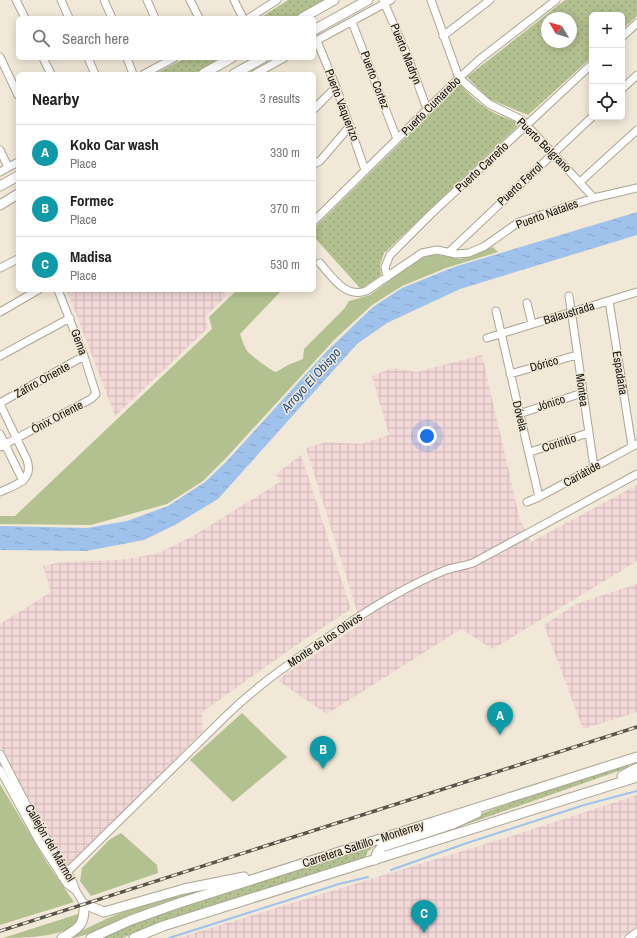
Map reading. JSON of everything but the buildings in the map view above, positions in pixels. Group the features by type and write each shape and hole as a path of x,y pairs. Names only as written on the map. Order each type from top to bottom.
{"main road":[{"path":"306,16 334,0"},
{"path":"350,11 355,0"},
{"path":"316,29 368,0"},
{"path":"206,72 228,60"},
{"path":"238,72 259,60"},
{"path":"0,186 16,177"},
{"path":"0,204 16,195"},
{"name":"Carretera Saltillo - Monterrey","path":"91,938 131,920 637,757"},
{"path":"545,806 572,793 628,774 637,768"},
{"name":"Carretera Saltillo - Monterrey","path":"134,938 163,926 637,777"},
{"path":"375,860 377,853 382,847 453,824 515,796"},
{"path":"62,938 80,926 84,917 84,904 104,912 184,889 239,878 260,878"},
{"path":"146,938 163,926"}],"street":[{"path":"16,0 23,16"},
{"path":"61,0 68,16"},
{"path":"104,0 111,16"},
{"path":"147,0 154,16"},
{"path":"190,0 198,16"},
{"path":"234,0 238,4 242,16"},
{"path":"252,16 277,0"},
{"name":"Puerto Belgrano","path":"431,0 459,78 489,104 513,115 527,126 594,198"},
{"path":"443,36 490,0"},
{"name":"Puerto Cumarebo","path":"316,219 459,78 480,59 556,0"},
{"path":"316,40 352,22 386,1"},
{"name":"Puerto Madryn","path":"386,1 427,109"},
{"name":"Puerto Cortez","path":"352,22 397,139"},
{"path":"625,34 637,23"},
{"name":"Puerto Vaquerizo","path":"316,43 336,87 366,170"},
{"path":"0,57 16,92"},
{"path":"44,60 50,72"},
{"path":"89,60 94,72"},
{"path":"128,60 132,72"},
{"path":"148,72 170,60"},
{"path":"259,72 280,60"},
{"name":"Puerto Carreño","path":"387,277 385,267 390,255 454,192 527,126 589,67"},
{"path":"625,86 637,75"},
{"path":"316,108 336,87"},
{"name":"Puerto Ferrol","path":"449,252 589,120"},
{"path":"316,163 320,161 350,126"},
{"path":"580,182 637,130"},
{"path":"0,150 8,167"},
{"path":"0,172 16,163"},
{"name":"Puerto Natales","path":"320,263 340,286 352,293 366,291 422,253 437,250 461,254 468,253 485,246 519,222 594,198 636,187"},
{"path":"0,268 16,260"},
{"path":"0,312 35,292"},
{"name":"Gema","path":"59,292 84,356 96,394"},
{"name":"Balaustrada","path":"488,338 637,292"},
{"name":"Montea","path":"569,296 594,467"},
{"name":"Espadaña","path":"609,301 635,445"},
{"path":"527,303 532,324"},
{"name":"Dóvela","path":"496,311 519,414 530,452 539,497"},
{"path":"0,356 70,318"},
{"name":"Dórico","path":"510,374 577,355"},
{"name":"Zafiro Oriente","path":"0,404 84,356"},
{"name":"Jónico","path":"519,414 582,393"},
{"name":"Ónix Oriente","path":"3,446 94,397 96,394"},
{"path":"0,404 29,465 28,476 24,481 0,492"},
{"name":"Corintio","path":"530,452 588,433"},
{"path":"0,434 3,446 24,481"},
{"name":"Cariátide","path":"527,502 635,445"},
{"name":"Monte de los Olivos","path":"65,875 248,695 292,661 364,613 393,597 448,569 473,563 637,474"},
{"name":"Callejón del Mármol","path":"1,756 65,875"},
{"name":"Callejón del Mármol","path":"0,770 24,817 84,904"},
{"path":"630,938 637,932"}],"shaded area":[{"path":"68,292 224,292 226,296 205,317 208,328 115,416"},
{"path":"482,355 520,520 531,542 637,485 637,561 493,649 461,629 327,714 277,680 361,624 306,448 326,442 361,444 389,435 372,376 392,368 416,372"},
{"path":"301,455 351,609 295,646 202,712 203,731 70,866 48,834 0,746 0,624 51,592 43,566 62,562 119,560 156,554 193,536 280,482 276,474"},
{"path":"637,584 637,712 583,729 544,625 576,604"},
{"path":"637,795 637,926 621,938 178,938 512,836"}],"green space":[{"path":"288,0 328,0 299,16 263,16"},
{"path":"565,0 637,0 637,16 625,26 625,12 589,12 589,60 528,115 489,99 467,77 541,19 541,48 577,48 577,12 550,12"},
{"path":"182,60 219,60 197,72 158,72"},
{"path":"460,84 472,97 485,107 516,122 519,125 384,253 380,265 381,275 361,289 316,239 316,226"},
{"path":"493,247 498,252 446,268 402,286 372,305 335,339 203,481 167,504 91,525 0,524 0,516 15,516 212,329 209,317 235,292 280,292 240,334 248,352 257,360 276,372 303,359 304,349 344,309 349,301 370,295 417,260 434,254 461,259"},
{"path":"242,713 287,757 233,802 190,760"},
{"path":"624,765 628,765 630,767 381,854 382,851 455,825 498,807"},
{"path":"0,784 47,863 74,902 0,925"},
{"path":"121,833 157,865 158,873 91,896 80,881 82,868 109,840"},
{"path":"375,846 368,851 365,858 153,926 122,938 100,938 123,927 206,898"},
{"path":"202,891 141,911 84,935 69,938 100,922 133,908 168,898"},
{"path":"78,914 76,922 69,928 60,932 35,937 3,938"}],"water":[{"name":"Arroyo El Obispo","path":"637,212 637,235 460,289 387,323 357,344 218,499 175,525 144,540 86,551 0,550 0,526 87,528 127,521 168,506 205,482 225,463 326,352 373,307 402,288 454,267"}],"waterway":[{"path":"391,870 464,844 584,805 637,791"},
{"path":"169,938 339,884 368,877"}],"railway":[{"path":"0,931 637,727"}],"place":[{"name":"Koko Car wash","path":"500,735"},
{"name":"Formec","path":"323,769"},
{"name":"Madisa","path":"424,933"}]}
